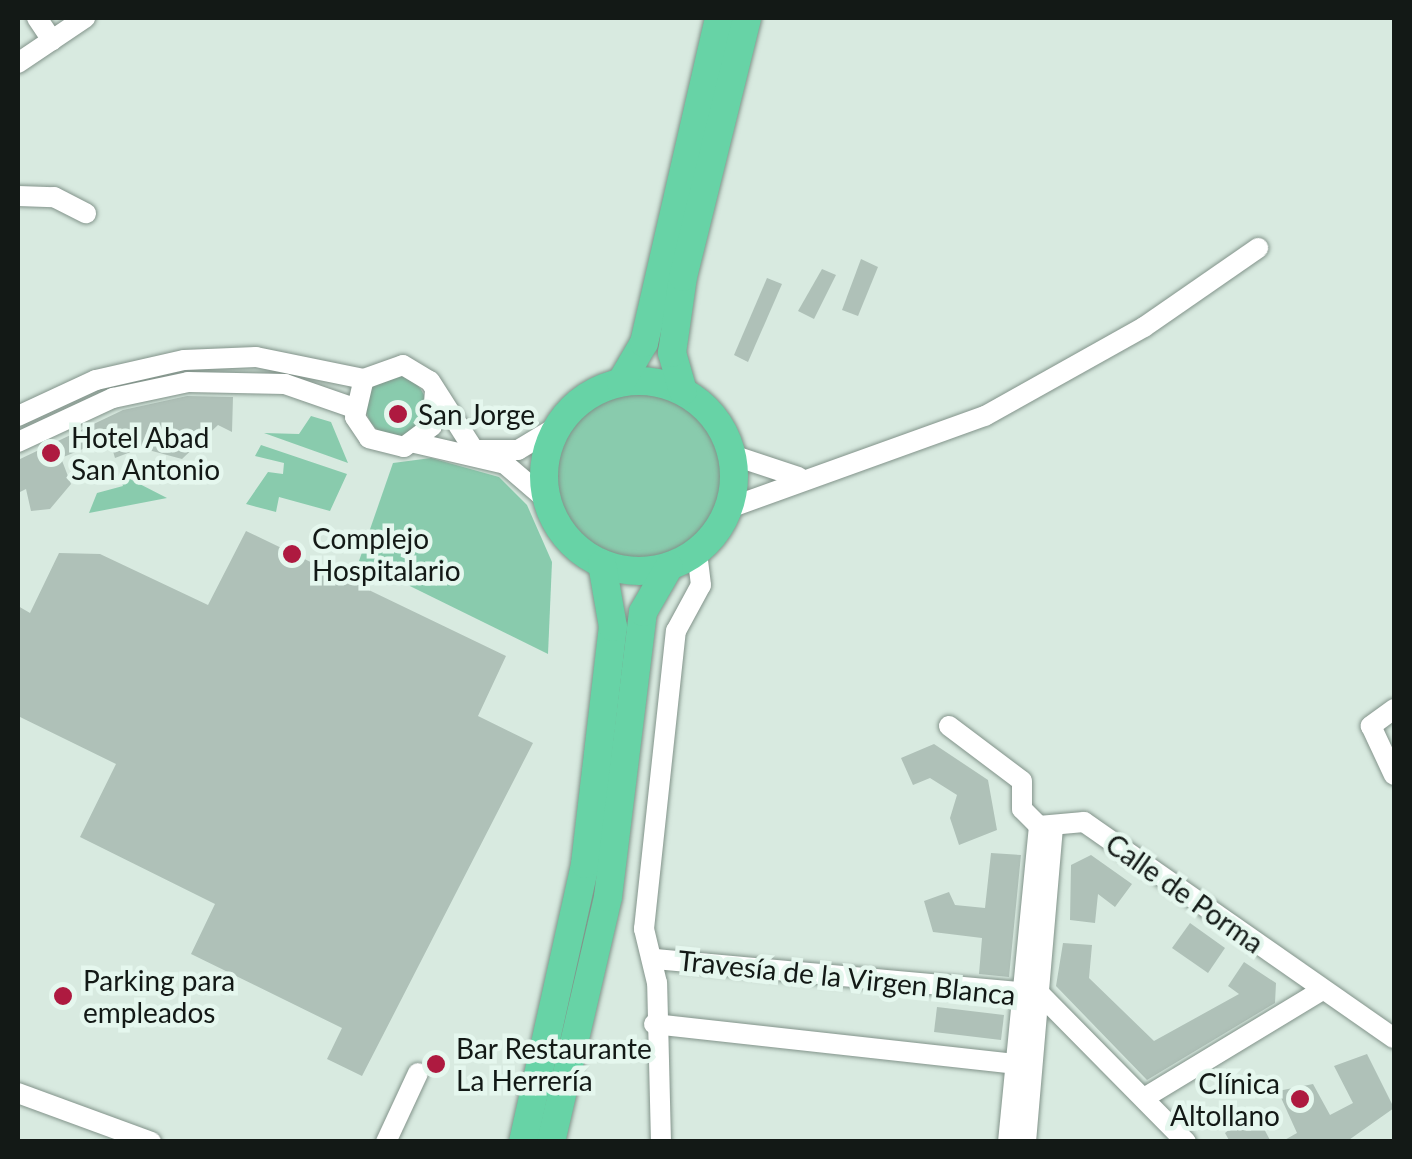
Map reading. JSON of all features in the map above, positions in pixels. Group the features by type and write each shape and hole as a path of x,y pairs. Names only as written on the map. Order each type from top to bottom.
{"highway":[{"path":"621,382 683,391 713,416 732,455 729,508 697,552 669,566 602,564 569,541 547,500 545,462 558,426 576,405 621,382 644,343 719,18"},
{"path":"683,391 672,353 682,277 747,18"},
{"path":"523,1142 559,1010 588,848 614,608 602,564"},
{"path":"551,1142 608,897 642,612 669,566"}],"street":[{"path":"37,18 52,40"},
{"path":"18,63 86,18"},
{"path":"18,196 54,197 86,213"},
{"path":"729,508 1032,392 1258,248"},
{"path":"18,416 96,380 184,360 256,357 364,379 403,365 434,391 474,450 518,450 558,426"},
{"path":"354,408 364,379"},
{"path":"18,442 113,398 188,382 285,384 354,408 369,438 415,443 505,464 547,500"},
{"path":"415,443 436,415 434,391"},
{"path":"732,455 778,474 820,476"},
{"path":"662,1142 654,959 647,904 676,630 701,585 697,552"},
{"path":"1394,709 1371,726 1394,775"},
{"path":"949,726 1022,781 1022,810 1046,828 1031,995 1026,1142"},
{"name":"Calle de Porma","path":"1046,828 1084,822 1394,1038"},
{"name":"Travesía de la Virgen Blanca","path":"654,959 1031,995"},
{"path":"1144,1098 1322,990"},
{"path":"1008,1142 1016,1064 1031,995"},
{"path":"1031,995 1144,1098 1186,1142"},
{"path":"654,1024 1016,1064"},
{"path":"386,1142 418,1074"},
{"path":"18,1094 151,1142"}],"green space":[{"path":"396,376 417,385 426,406 417,427 396,436 375,427 366,406 375,385"},
{"path":"642,392 674,399 702,417 720,445 727,477 720,509 702,537 674,555 642,562 610,555 582,537 564,509 557,477 564,445 582,417 610,399"},
{"path":"311,416 331,422 348,463 264,433 299,434"},
{"path":"261,445 347,474 330,511 279,497 276,512 246,504 268,472 283,474 284,463 255,456"},
{"path":"431,458 499,477 527,505 552,562 548,654 359,561 393,463"},
{"path":"126,477 167,498 89,513 97,493 123,486 120,478"}],"building":[{"path":"861,259 878,267 858,316 842,310"},
{"path":"822,269 836,275 814,319 798,311"},
{"path":"767,278 782,284 748,362 734,355"},
{"name":"Hotel Abad San Antonio","path":"187,396 233,397 232,432 218,425 182,459 141,448 115,458 109,438 61,458 71,484 50,509 31,511 26,489 18,493 18,460 123,410"},
{"path":"246,531 506,656 478,716 533,743 362,1076 327,1059 342,1028 191,954 215,904 80,837 116,764 18,716 18,606 30,613 59,553 100,554 208,605"},
{"path":"934,744 988,780 997,830 959,845 950,818 957,795 930,778 913,785 901,758"},
{"path":"991,853 1021,855 1009,977 979,974 982,938 933,932 924,901 949,892 955,905 985,908"},
{"path":"1091,855 1132,884 1115,907 1098,894 1095,923 1070,920 1071,865"},
{"path":"1190,923 1225,948 1208,973 1172,948"},
{"path":"1063,943 1092,945 1089,978 1154,1041 1239,994 1228,986 1244,962 1276,983 1275,1003 1147,1080 1056,986"},
{"path":"937,1007 1004,1015 1001,1040 934,1032"},
{"name":"Clínica Altollano","path":"1367,1054 1394,1108 1346,1142 1281,1142 1297,1133 1278,1091 1313,1084 1330,1115 1353,1103 1334,1066"},
{"name":"Clínica Altollano","path":"1254,1110 1271,1142 1230,1142 1225,1133"}],"place":[{"name":"San Jorge","path":"398,414"},
{"name":"Hotel Abad San Antonio","path":"51,453"},
{"name":"Complejo Hospitalario","path":"292,554"},
{"name":"Parking para empleados","path":"63,996"},
{"name":"Bar Restaurante La Herrería","path":"436,1064"},
{"name":"Clínica Altollano","path":"1300,1099"}]}
